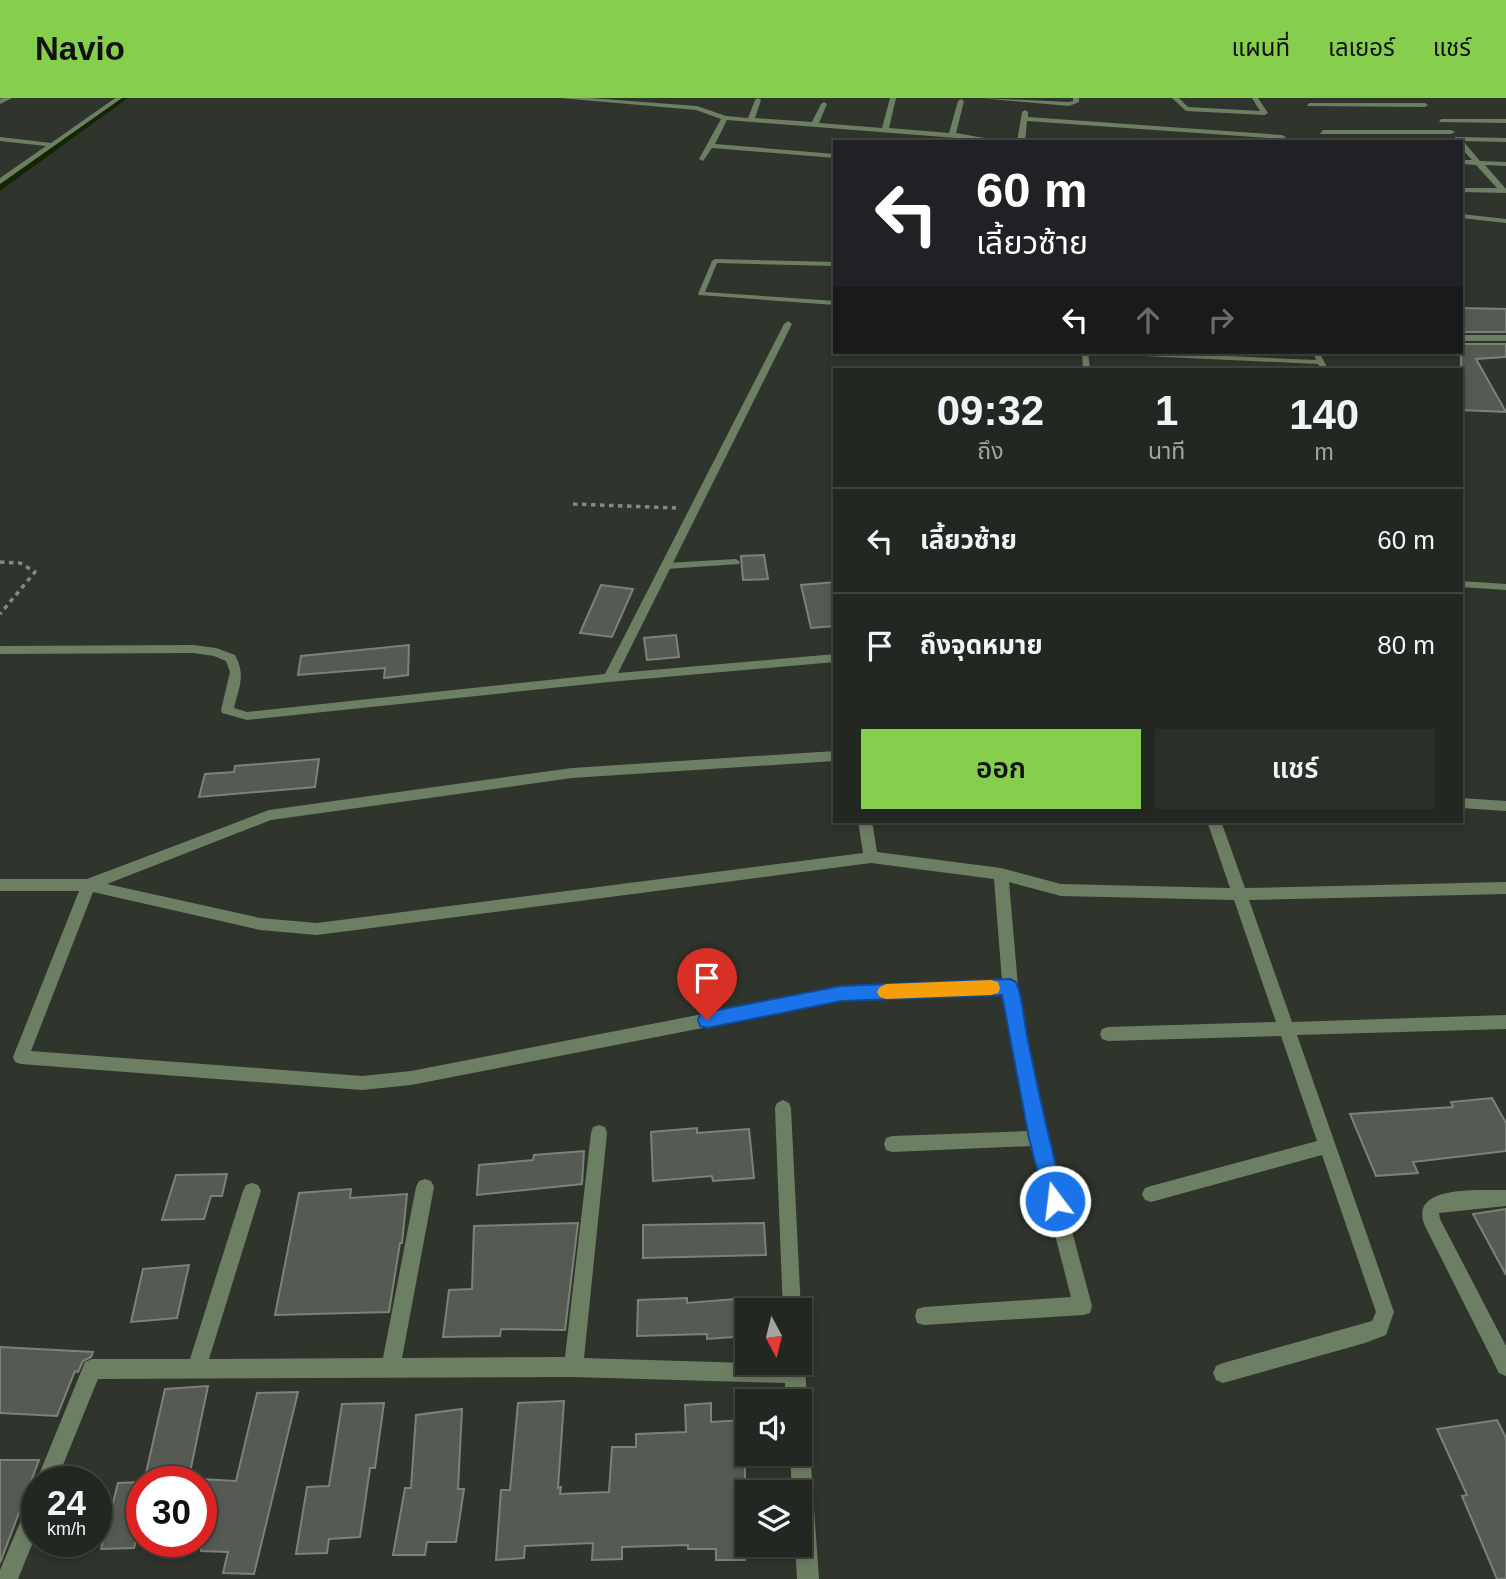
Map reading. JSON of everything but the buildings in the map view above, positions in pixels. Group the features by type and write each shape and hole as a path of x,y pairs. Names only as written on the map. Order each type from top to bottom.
{"street":[{"path":"0,102 9,98"},
{"path":"0,182 119,98"},
{"path":"563,98 612,100 706,110 725,118 989,140"},
{"path":"673,106 678,98"},
{"path":"885,131 893,98"},
{"path":"983,98 1069,103 1076,102 1076,98"},
{"path":"1175,98 1186,109 1265,113 1255,98"},
{"path":"751,120 758,100"},
{"path":"953,135 961,101"},
{"path":"814,125 824,104"},
{"path":"1309,105 1430,110 1506,121"},
{"path":"1021,140 1025,106"},
{"path":"1430,110 1459,140"},
{"path":"703,159 725,118"},
{"path":"1025,119 1282,136"},
{"path":"1323,132 1451,132"},
{"path":"0,139 52,145"},
{"path":"1463,141 1506,140"},
{"path":"1463,145 1505,191"},
{"path":"709,146 833,156"},
{"path":"1463,162 1506,164"},
{"path":"1463,190 1505,191"},
{"path":"1463,216 1506,215"},
{"path":"1463,216 1506,221"},
{"path":"609,678 788,324"},
{"path":"1463,338 1506,338"},
{"path":"0,650 193,649 216,652 231,659 236,672 227,710 247,716 609,678 833,658"},
{"path":"833,756 572,773 269,814 88,885 21,1057 362,1083 411,1078 841,994 1010,987"},
{"path":"1463,803 1506,806"},
{"path":"865,823 871,857"},
{"path":"1215,823 1385,1312 1380,1328 1223,1373"},
{"path":"0,885 88,885 260,925 317,929 871,857 1001,874 1061,890 1238,894 1506,888"},
{"path":"925,1316 1083,1306 1039,1138 1012,1009 1001,874"},
{"path":"1108,1034 1506,1022"},
{"path":"783,1108 791,1298"},
{"path":"573,1367 599,1132"},
{"path":"892,1144 1039,1138"},
{"path":"1151,1194 1327,1146"},
{"path":"391,1368 425,1187"},
{"path":"196,1369 252,1191"},
{"path":"1506,1198 1438,1203 1430,1209 1431,1220 1506,1366"},
{"path":"53,1466 92,1369 735,1368"},
{"path":"801,1466 808,1579"},
{"path":"7,1579 21,1545"}],"lane":[{"path":"833,264 715,261 701,294 833,303"},
{"path":"1133,354 1322,366"},
{"path":"666,566 736,562"},
{"path":"1463,584 1506,587"}],"path":[{"path":"573,504 694,509"},
{"path":"0,562 20,564 34,572 0,614"}],"waterway":[{"path":"0,187 122,98"}],"slow traffic":[{"path":"886,992 991,988"}],"route":[{"path":"707,1020 841,994 1010,987 1012,1009 1039,1138 1055,1201"}]}
